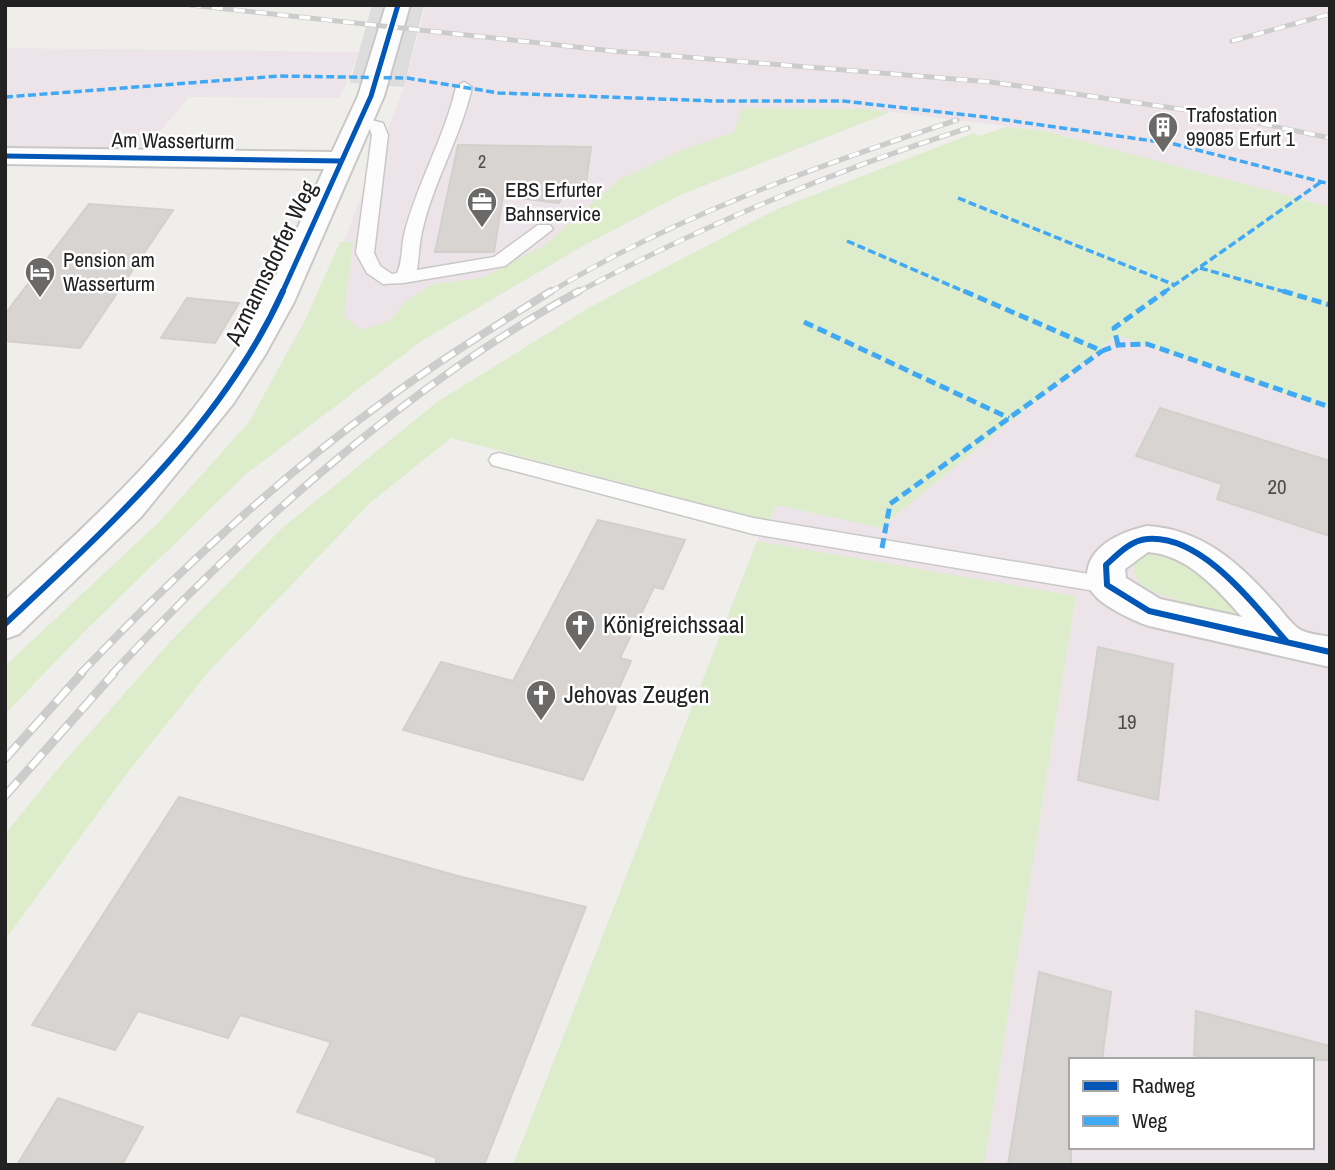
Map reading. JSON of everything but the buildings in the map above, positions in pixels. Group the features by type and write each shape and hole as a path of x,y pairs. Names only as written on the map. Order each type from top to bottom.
{"street":[{"name":"Azmannsdorfer Weg","path":"5,624 128,508 221,396 249,355 278,302 359,122 373,89 398,5"},
{"name":"Am Wasserturm","path":"5,156 341,161"},
{"path":"1287,642 1213,565 1181,543 1146,539 1122,551 1106,565 1107,585 1149,611 1330,652"}],"lane":[{"path":"403,278 408,273 413,232 446,138 459,110 464,87"},
{"path":"359,122 377,126 380,135 365,253 373,269 389,280 499,262 544,229"},
{"path":"499,460 753,526 1107,585"}],"shaded area":[{"path":"426,5 1330,5 1330,207 1045,131 891,112 680,195 581,247 423,340 307,335 404,88"},
{"path":"5,48 359,52 340,98 189,97 145,150 5,148"},
{"path":"1117,335 1330,410 1330,1165 984,1165 1076,597 757,541 775,505 880,528"}],"green space":[{"path":"742,108 867,109 890,112 680,195 581,247 423,340 246,474 85,631 5,714 5,666 161,520 249,422 305,320 340,242 353,242 344,316 361,330 389,321 407,300 433,284 482,278 545,245 618,180 682,150 734,132"},
{"path":"1007,127 1045,131 1330,207 1330,410 1117,335 880,528 776,505 769,521 451,438 370,503 210,670 128,772 5,940 5,834 56,771 169,643 280,530 437,402 590,307 777,209 974,133 978,136"},
{"path":"757,541 1076,596 984,1165 513,1165"},
{"path":"1156,552 1184,560 1235,608 1238,616 1231,619 1221,617 1147,589 1135,576 1135,560"}],"pier":[{"path":"372,5 424,5 404,87 350,83"}],"railway":[{"path":"190,5 613,51 991,82 1215,114 1330,138"},
{"path":"1232,41 1330,14"},
{"path":"549,293 646,240 748,195 957,120"},
{"path":"576,293 720,222 866,163 968,128"},
{"path":"80,674 188,566 302,464 403,387 551,291"},
{"path":"112,674 217,567 331,464 452,370 515,328 579,291"},
{"path":"5,759 82,673"},
{"path":"5,796 114,673"}],"marked path":[{"path":"5,97 280,76 407,78 499,93 715,101 843,101 985,117 1174,144 1330,184"},
{"path":"1118,345 1114,328 1321,182"},
{"path":"958,198 1175,285"},
{"path":"847,241 1102,351 1118,345 1147,344 1330,407"},
{"path":"1200,268 1330,305"},
{"path":"804,322 1009,418"},
{"path":"882,548 890,504 1102,351"}],"cycle path":[{"path":"5,624 128,508 221,396 249,355 278,302 371,96 398,5"},
{"path":"5,156 341,161"},
{"path":"1287,642 1224,575 1187,548 1167,540 1141,540 1130,545 1106,565 1107,585 1149,611 1330,652"}],"place":[{"name":"Trafostation 99085 Erfurt 1","path":"1163,154"},
{"name":"EBS Erfurter Bahnservice","path":"482,229"},
{"name":"Pension am Wasserturm","path":"40,299"},
{"name":"Königreichssaal","path":"580,652"},
{"name":"Jehovas Zeugen","path":"541,722"}]}
